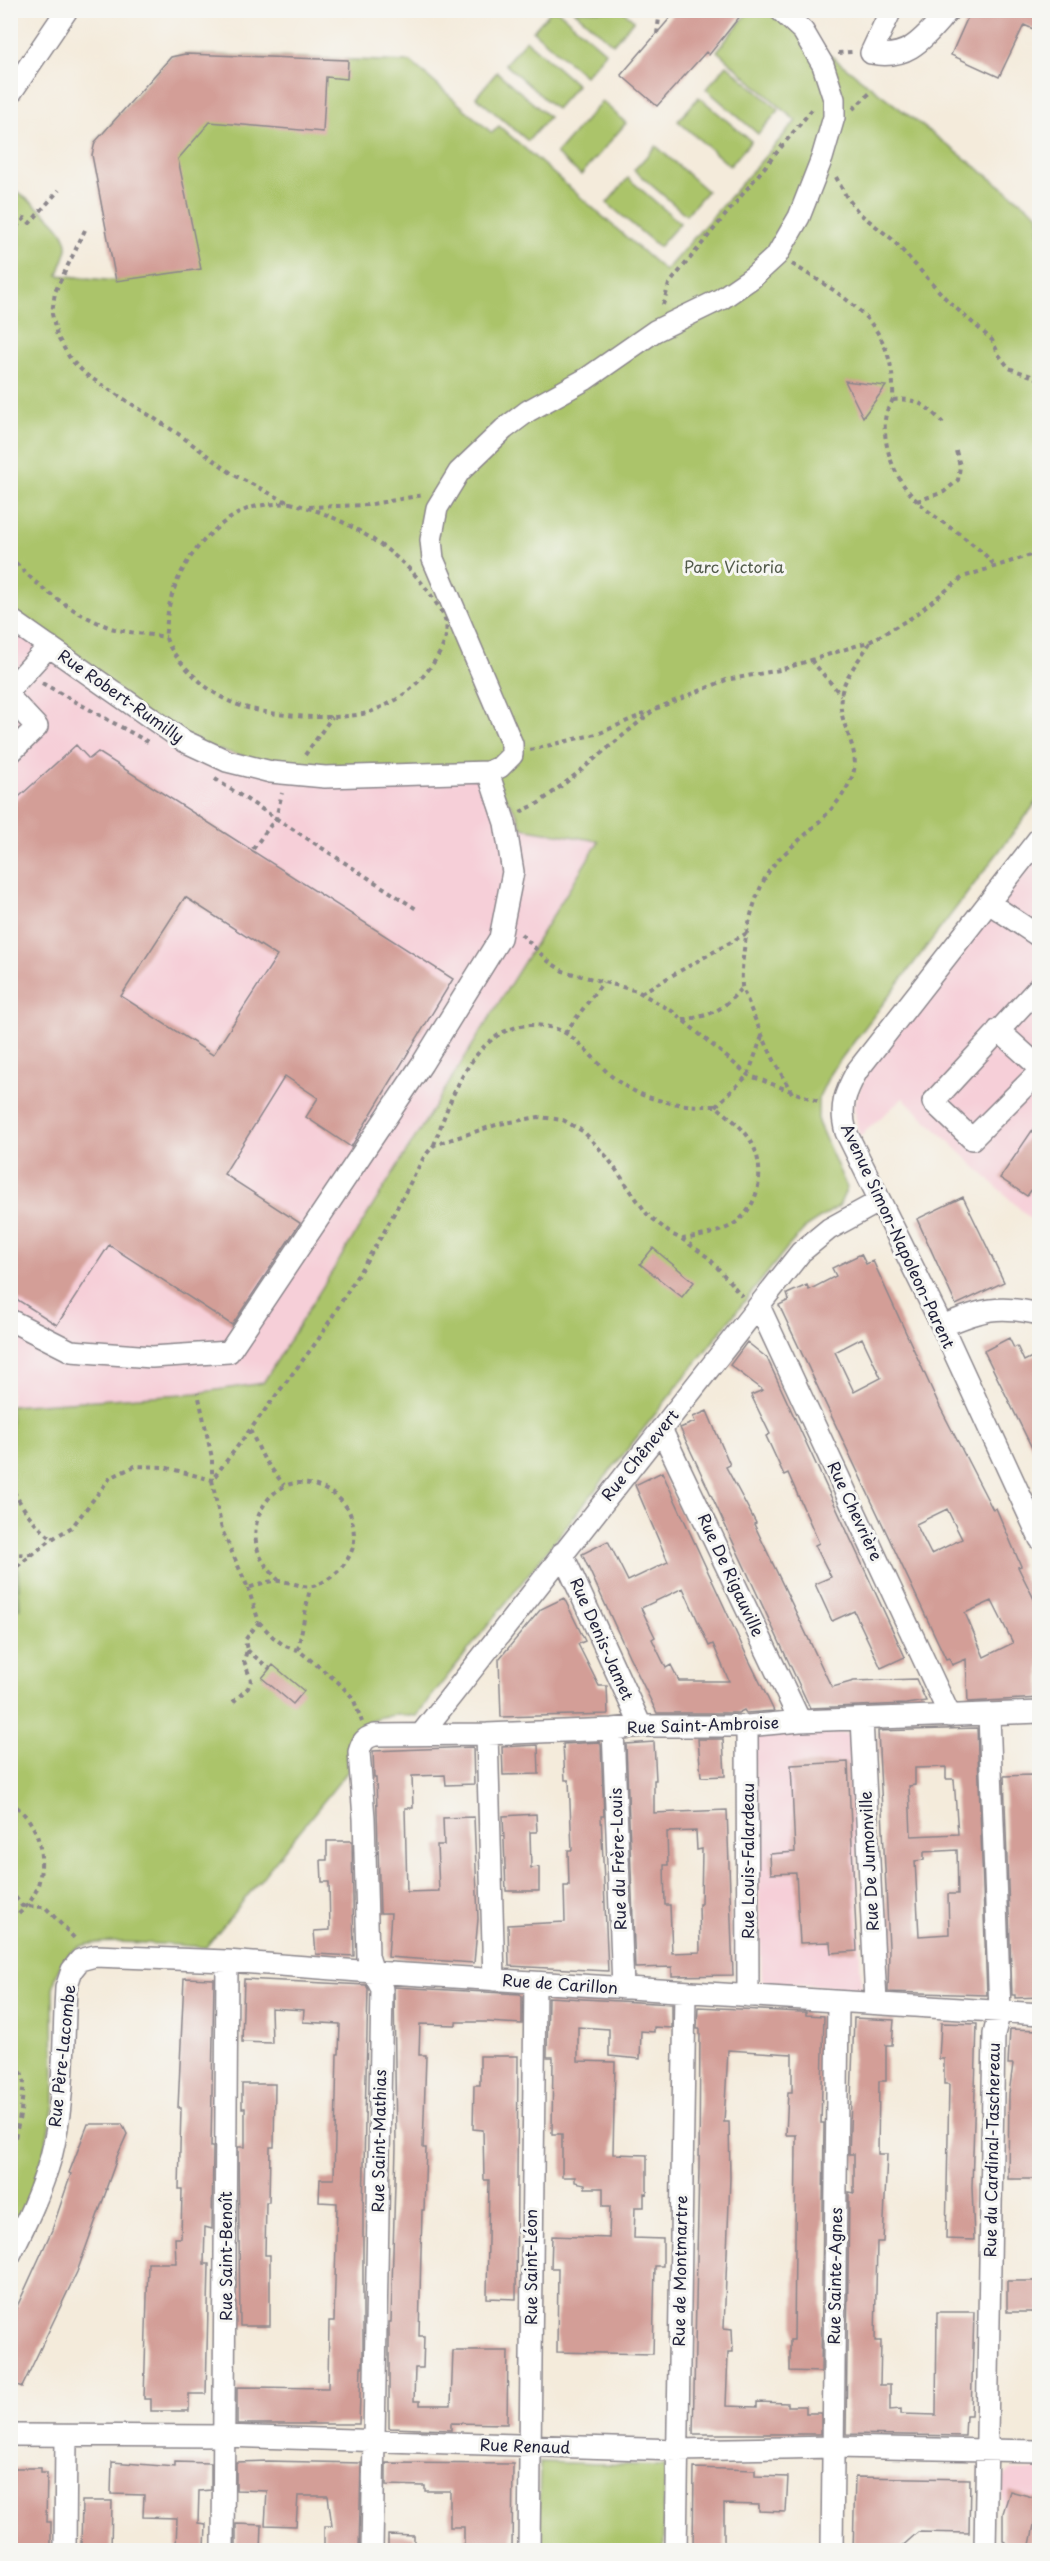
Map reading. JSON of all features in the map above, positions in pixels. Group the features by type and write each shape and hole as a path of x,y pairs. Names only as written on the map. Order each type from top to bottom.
{"street":[{"path":"10,93 67,10"},
{"path":"10,1320 71,1351 152,1357 229,1352 422,1064 500,938 513,872 505,823 488,772 500,767 512,755 512,744 433,559 431,540 437,508 459,472 504,429 528,411 586,379 655,331 721,299 753,277 777,255 799,217 824,152 834,117 834,99 824,65 803,31 780,10"},
{"path":"891,10 871,53 884,56 906,51 920,41 949,10"},
{"name":"Rue Robert-Rumilly","path":"10,619 184,741 227,761 271,772 325,777 488,772"},
{"path":"10,689 49,646"},
{"path":"10,698 37,727 10,753"},
{"name":"Avenue Simon-Napoleon-Parent","path":"1040,837 857,1071 842,1101 846,1132 942,1326 1040,1539"},
{"path":"990,903 1040,938"},
{"path":"998,1030 1040,1069 972,1139 933,1102 998,1030 1040,986"},
{"name":"Rue Chênevert","path":"422,1733 661,1429 752,1304 808,1246 829,1229 880,1201"},
{"name":"Rue Chevrière","path":"752,1304 950,1716"},
{"path":"942,1326 981,1310 1001,1307 1040,1314"},
{"name":"Rue De Rigauville","path":"661,1429 800,1721"},
{"name":"Rue Denis-Jamet","path":"562,1553 641,1726"},
{"name":"Rue Saint-Ambroise","path":"366,1737 422,1733 487,1734 614,1729 641,1726 747,1726 800,1721 1040,1712"},
{"name":"Rue du Cardinal-Taschereau","path":"985,2550 994,2034 1000,2011 989,1715"},
{"name":"Rue De Jumonville","path":"862,1719 876,2002"},
{"name":"Rue Louis-Falardeau","path":"747,1726 748,1996"},
{"name":"Rue du Frère-Louis","path":"614,1729 623,1988"},
{"path":"487,1734 494,1980"},
{"name":"Rue Saint-Mathias","path":"366,1737 359,1752 364,1818 368,1956 382,1989 372,2550"},
{"name":"Rue de Carillon","path":"80,1960 95,1956 227,1961 536,1983 838,2002 876,2002 1040,2014"},
{"name":"Rue Père-Lacombe","path":"10,2255 34,2208 51,2156 60,2100 66,1988 72,1970 80,1960"},
{"name":"Rue Saint-Benoît","path":"223,2550 227,1961"},
{"name":"Rue Saint-Léon","path":"529,2550 536,1983"},
{"name":"Rue de Montmartre","path":"676,2550 685,1992"},
{"name":"Rue Sainte-Agnes","path":"832,2550 838,2002"},
{"name":"Rue Renaud","path":"10,2436 225,2436 677,2450 834,2447 1040,2451"},
{"path":"65,2550 66,2437"}],"path":[{"path":"657,34 660,10"},
{"path":"655,331 669,284 810,113"},
{"path":"824,152 846,196 859,213 892,239 948,301 992,340 999,355 1009,368 1040,379"},
{"path":"10,226 13,230 25,218 30,223 59,190"},
{"path":"85,230 55,292 52,314 57,336 71,360 88,376 177,433 234,475 290,503 341,523 380,545 405,564 427,588 446,624 445,641 436,659 417,684 397,700 368,713 332,717 258,710 233,703 207,688 182,665 166,637 168,611 177,581 195,551 222,524 247,509 290,503"},
{"path":"777,255 841,295 872,323 890,360 893,400 886,413 888,443 895,471 905,489 917,501 932,515 984,552 995,566"},
{"path":"893,400 904,398 917,400 944,423"},
{"path":"917,501 944,492 958,480 960,466 956,451"},
{"path":"305,507 367,505 431,492"},
{"path":"512,755 600,733 726,680 780,670 871,641 911,618 963,577 1040,552"},
{"path":"10,556 41,586 80,614 113,628 166,637"},
{"path":"792,1093 762,1036 742,987 747,932 754,902 774,864 800,837 833,810 854,774 856,755 845,726 841,695 852,671 871,641"},
{"path":"811,660 841,695"},
{"path":"41,683 152,744"},
{"path":"505,823 547,797 655,709"},
{"path":"303,758 332,717"},
{"path":"212,778 418,910"},
{"path":"253,849 276,818 282,800 283,782"},
{"path":"503,917 548,961 563,971 640,993 682,1020 748,1075 820,1102"},
{"path":"640,993 747,932"},
{"path":"565,1033 603,982"},
{"path":"682,1020 709,1016 725,1007 742,987"},
{"path":"212,1480 318,1340 379,1241 424,1157 434,1145 447,1108 469,1066 483,1047 502,1033 518,1026 540,1025 565,1033 576,1040 608,1073 631,1089 656,1100 688,1107 716,1106 748,1075 762,1036"},
{"path":"682,1239 707,1235 733,1224 753,1203 760,1179 759,1161 751,1142 716,1106"},
{"path":"434,1145 499,1124 539,1117 563,1120 584,1132 607,1157 647,1214 671,1234 709,1258 752,1304"},
{"path":"198,1393 212,1458 212,1480 222,1530 248,1588 258,1622 285,1646 298,1650 338,1682 353,1698 366,1737"},
{"path":"250,1429 264,1459 284,1485"},
{"path":"10,1572 52,1539 72,1527 110,1478 135,1467 164,1467 212,1480"},
{"path":"10,1483 19,1503 36,1526 52,1539"},
{"path":"248,1588 279,1581 310,1588 325,1581 346,1563 355,1541 353,1519 344,1503 320,1487 304,1483 284,1485 271,1496 258,1513 255,1531 257,1545 263,1562 279,1581"},
{"path":"10,1555 32,1554"},
{"path":"298,1650 310,1588"},
{"path":"233,1702 248,1688 251,1680 244,1661 247,1650 245,1640 258,1622"},
{"path":"247,1650 270,1669"},
{"path":"10,1800 32,1824 39,1840 41,1869 35,1895 26,1908 10,1921"},
{"path":"10,1890 26,1908"},
{"path":"26,1908 45,1907 76,1939 80,1960"},
{"path":"10,2037 24,2081 21,2111 10,2161"}],"shaded area":[{"path":"11,619 488,772 517,814 523,828 599,840 263,1383 198,1393 11,1406"},
{"path":"1039,852 1039,1227 903,1098 859,1137 854,1107 871,1067"},
{"path":"852,1733 861,1988 762,1982 753,1736"},
{"path":"1010,2470 1039,2470 1039,2522 1003,2513 1002,2480"}],"green space":[{"path":"551,11 558,11 606,52 585,76 533,31"},
{"path":"574,11 623,11 634,20 613,44"},
{"name":"Parc Victoria","path":"749,11 772,11 1039,215 1039,799 831,1072 818,1099 818,1122 847,1188 839,1206 806,1227 787,1248 416,1716 385,1716 365,1723 358,1729 348,1747 348,1771 206,1947 119,1942 87,1944 71,1952 63,1961 53,1990 54,2105 42,2161 11,2243 11,1406 197,1393 263,1383 599,841 522,828 517,814 488,772 325,777 184,741 11,619 11,187 46,214 66,239 67,248 58,275 116,281 95,142 171,57 185,54 411,62 492,133 499,126 665,271 796,121 717,51"},
{"path":"526,40 577,85 556,109 505,64"},
{"path":"727,65 779,110 758,134 706,89"},
{"path":"497,72 549,117 528,141 476,97"},
{"path":"699,97 751,141 730,166 678,121"},
{"path":"602,101 626,123 581,175 556,154"},
{"path":"656,146 707,191 686,215 634,170"},
{"path":"628,178 680,223 659,247 607,203"},
{"path":"11,1562 18,1566 20,1608 11,1611"},
{"path":"540,2462 665,2466 663,2550 538,2550"}],"building":[{"path":"677,10 745,10 709,55 706,52 657,106 621,75"},
{"path":"971,10 1040,10 1040,32 1024,25 999,77 951,55"},
{"path":"185,54 348,60 347,79 326,77 323,132 210,122 178,159 201,269 116,281 92,155 95,142 171,57"},
{"path":"845,381 886,386 863,417"},
{"path":"76,745 89,759 98,752 453,979 351,1147 306,1117 318,1098 285,1076 224,1174 300,1223 232,1325 109,1245 57,1325 10,1295 10,805","holes":["185,897 277,956 213,1055 121,996"]},
{"path":"1040,1119 1040,1178 1027,1196 1000,1178"},
{"path":"963,1197 1004,1282 956,1305 917,1219"},
{"path":"653,1248 694,1282 682,1297 640,1264"},
{"path":"861,1254 866,1264 873,1261 940,1407 993,1510 996,1508 1021,1566 1018,1567 1040,1611 1040,1698 968,1702 966,1659 952,1665 949,1658 946,1659 779,1305 789,1300 787,1294 807,1285 809,1290 836,1276 832,1268","holes":["862,1338 881,1378 854,1392 835,1352","947,1509 962,1539 931,1554 916,1524","992,1601 1013,1643 984,1657 965,1613"]},
{"path":"1009,1338 1014,1348 1017,1346 1024,1361 1040,1353 1040,1464 984,1351"},
{"path":"747,1342 767,1358 905,1657 881,1668 854,1611 832,1621 815,1584 831,1577 815,1545 819,1543 788,1473 784,1475 766,1436 770,1434 751,1395 763,1390 730,1365"},
{"path":"707,1411 730,1465 726,1467 756,1523 754,1524 830,1684 833,1687 854,1681 916,1679 926,1701 810,1708 680,1428 695,1422 693,1417"},
{"path":"662,1472 774,1711 657,1713 582,1554 608,1541 628,1581 668,1562 635,1485","holes":["683,1588 709,1646 713,1644 729,1681 679,1681 671,1665 666,1668 641,1608"]},
{"path":"564,1598 585,1641 578,1644 599,1686 607,1686 608,1714 501,1717 499,1659 541,1609"},
{"path":"273,1665 304,1691 293,1704 262,1678"},
{"path":"977,1728 987,1995 888,1992 889,1947 878,1731","holes":["946,1767 946,1779 954,1779 958,1834 911,1836 909,1786 915,1785 915,1768","957,1850 958,1894 948,1894 949,1934 919,1936 915,1861 924,1860 924,1852"]},
{"path":"698,1739 723,1739 725,1776 701,1777"},
{"path":"599,1742 604,1816 601,1816 608,1971 509,1966 508,1925 565,1922 564,1886 569,1886 568,1850 572,1850 569,1780 565,1780 563,1744"},
{"path":"654,1742 656,1780 654,1780 654,1813 727,1810 733,1975 672,1976 672,1967 635,1968 626,1744","holes":["696,1831 697,1850 702,1849 701,1904 699,1904 700,1952 672,1953 670,1905 665,1905 664,1865 668,1865 667,1832"]},
{"path":"538,1745 539,1774 503,1775 502,1747"},
{"path":"473,1747 474,1784 446,1785 445,1775 412,1776 413,1808 405,1808 407,1892 439,1891 437,1845 444,1845 443,1818 474,1817 478,1919 474,1963 388,1957 391,1913 380,1913 376,1778 374,1778 373,1751"},
{"path":"848,1762 857,1951 831,1953 830,1942 800,1943 796,1873 771,1874 770,1854 795,1852 791,1765"},
{"path":"1032,1775 1033,1800 1040,1799 1040,1814 1037,1814 1037,1822 1034,1822 1037,1879 1040,1879 1040,1997 1015,1998 1015,1995 1012,1995 1004,1776"},
{"path":"536,1814 537,1832 530,1832 531,1868 539,1867 539,1891 506,1891 503,1816"},
{"path":"327,1841 352,1841 354,1956 316,1954 314,1931 330,1930 329,1882 322,1882 321,1860 327,1860"},
{"path":"184,1978 214,1979 212,2229 205,2227 204,2264 209,2264 206,2394 189,2394 189,2411 151,2411 151,2399 144,2399 148,2263 176,2263 175,2238 181,2238 182,2189 179,2189 181,2108 178,2108"},
{"path":"244,1979 366,1985 368,1989 363,2210 363,2367 361,2367 359,2424 237,2424 237,2387 328,2388 329,2321 334,2321 337,2203 319,2202 320,2179 334,2179 337,2054 339,2054 340,2024 303,2022 304,2010 271,2008 272,2043 242,2042"},
{"path":"394,1987 520,1994 522,1997 522,2024 456,2022 456,2025 420,2024 419,2055 426,2055 423,2148 426,2148 419,2336 424,2336 423,2368 415,2368 414,2401 420,2401 420,2405 451,2405 453,2351 508,2351 507,2424 451,2423 451,2430 389,2428 389,2322 391,2322 396,2147"},
{"path":"548,1997 672,2004 672,2028 654,2027 654,2032 641,2031 640,2059 609,2056 609,2029 578,2027 578,2061 615,2062 613,2154 647,2155 647,2194 644,2193 644,2207 635,2207 634,2238 663,2239 663,2266 655,2266 653,2354 557,2352 558,2268 551,2268 552,2236 609,2238 610,2206 603,2206 603,2188 585,2188 585,2184 575,2182 575,2177 562,2177 562,2134 552,2134 553,2057 547,2057"},
{"path":"698,2007 806,2012 806,2015 824,2016 821,2123 824,2123 821,2372 790,2371 790,2340 794,2340 796,2135 786,2135 788,2092 792,2092 792,2054 728,2050 724,2122 729,2122 730,2178 724,2328 732,2329 733,2352 728,2352 726,2406 757,2407 757,2402 806,2406 806,2413 821,2413 821,2434 693,2434 699,2169 700,2029 697,2029"},
{"path":"854,2018 894,2020 892,2045 886,2045 886,2081 879,2081 878,2154 887,2154 883,2242 877,2242 875,2341 881,2341 880,2385 890,2385 890,2410 901,2409 901,2414 936,2415 937,2312 974,2312 971,2415 966,2415 965,2436 846,2434 849,2192 854,2193 854,2154 849,2154"},
{"path":"941,2023 977,2024 972,2187 974,2240 946,2239 949,2084 944,2084 944,2059 939,2059"},
{"path":"1010,2029 1040,2030 1040,2179 1008,2179 1009,2094 1013,2064 1008,2064"},
{"path":"480,2056 518,2056 516,2299 487,2298 489,2180 484,2180 483,2130 473,2129 474,2085 480,2085"},
{"path":"242,2084 275,2084 274,2147 270,2147 269,2202 266,2202 265,2255 270,2255 270,2326 240,2326 238,2147 245,2147 245,2108 242,2108"},
{"path":"88,2124 122,2124 127,2134 115,2161 77,2272 22,2387 10,2382 10,2322 52,2230 71,2174 69,2173"},
{"path":"1007,2281 1040,2281 1040,2312 1007,2312"},
{"path":"112,2462 175,2467 175,2462 211,2463 211,2490 199,2491 198,2523 206,2524 205,2549 176,2548 177,2518 143,2517 144,2495 111,2494"},
{"path":"236,2462 361,2463 359,2550 324,2550 324,2526 332,2526 328,2496 298,2496 296,2526 265,2525 267,2491 236,2490"},
{"path":"386,2463 513,2464 512,2550 464,2550 464,2527 450,2527 450,2491 425,2491 425,2486 386,2485"},
{"path":"10,2468 41,2468 41,2473 47,2473 46,2522 51,2522 51,2550 10,2550"},
{"path":"694,2468 755,2470 755,2476 788,2477 786,2512 759,2511 759,2505 724,2504 724,2550 693,2550"},
{"path":"855,2477 970,2479 969,2533 918,2532 898,2550 853,2550"},
{"path":"1010,2491 1040,2499 1040,2522 1035,2520 1029,2550 1017,2546 1016,2549 1003,2541 1003,2513"},
{"path":"82,2501 112,2501 111,2550 81,2550"},
{"path":"236,2524 262,2525 261,2550 236,2550"},
{"path":"388,2535 414,2536 414,2550 388,2550"}]}
